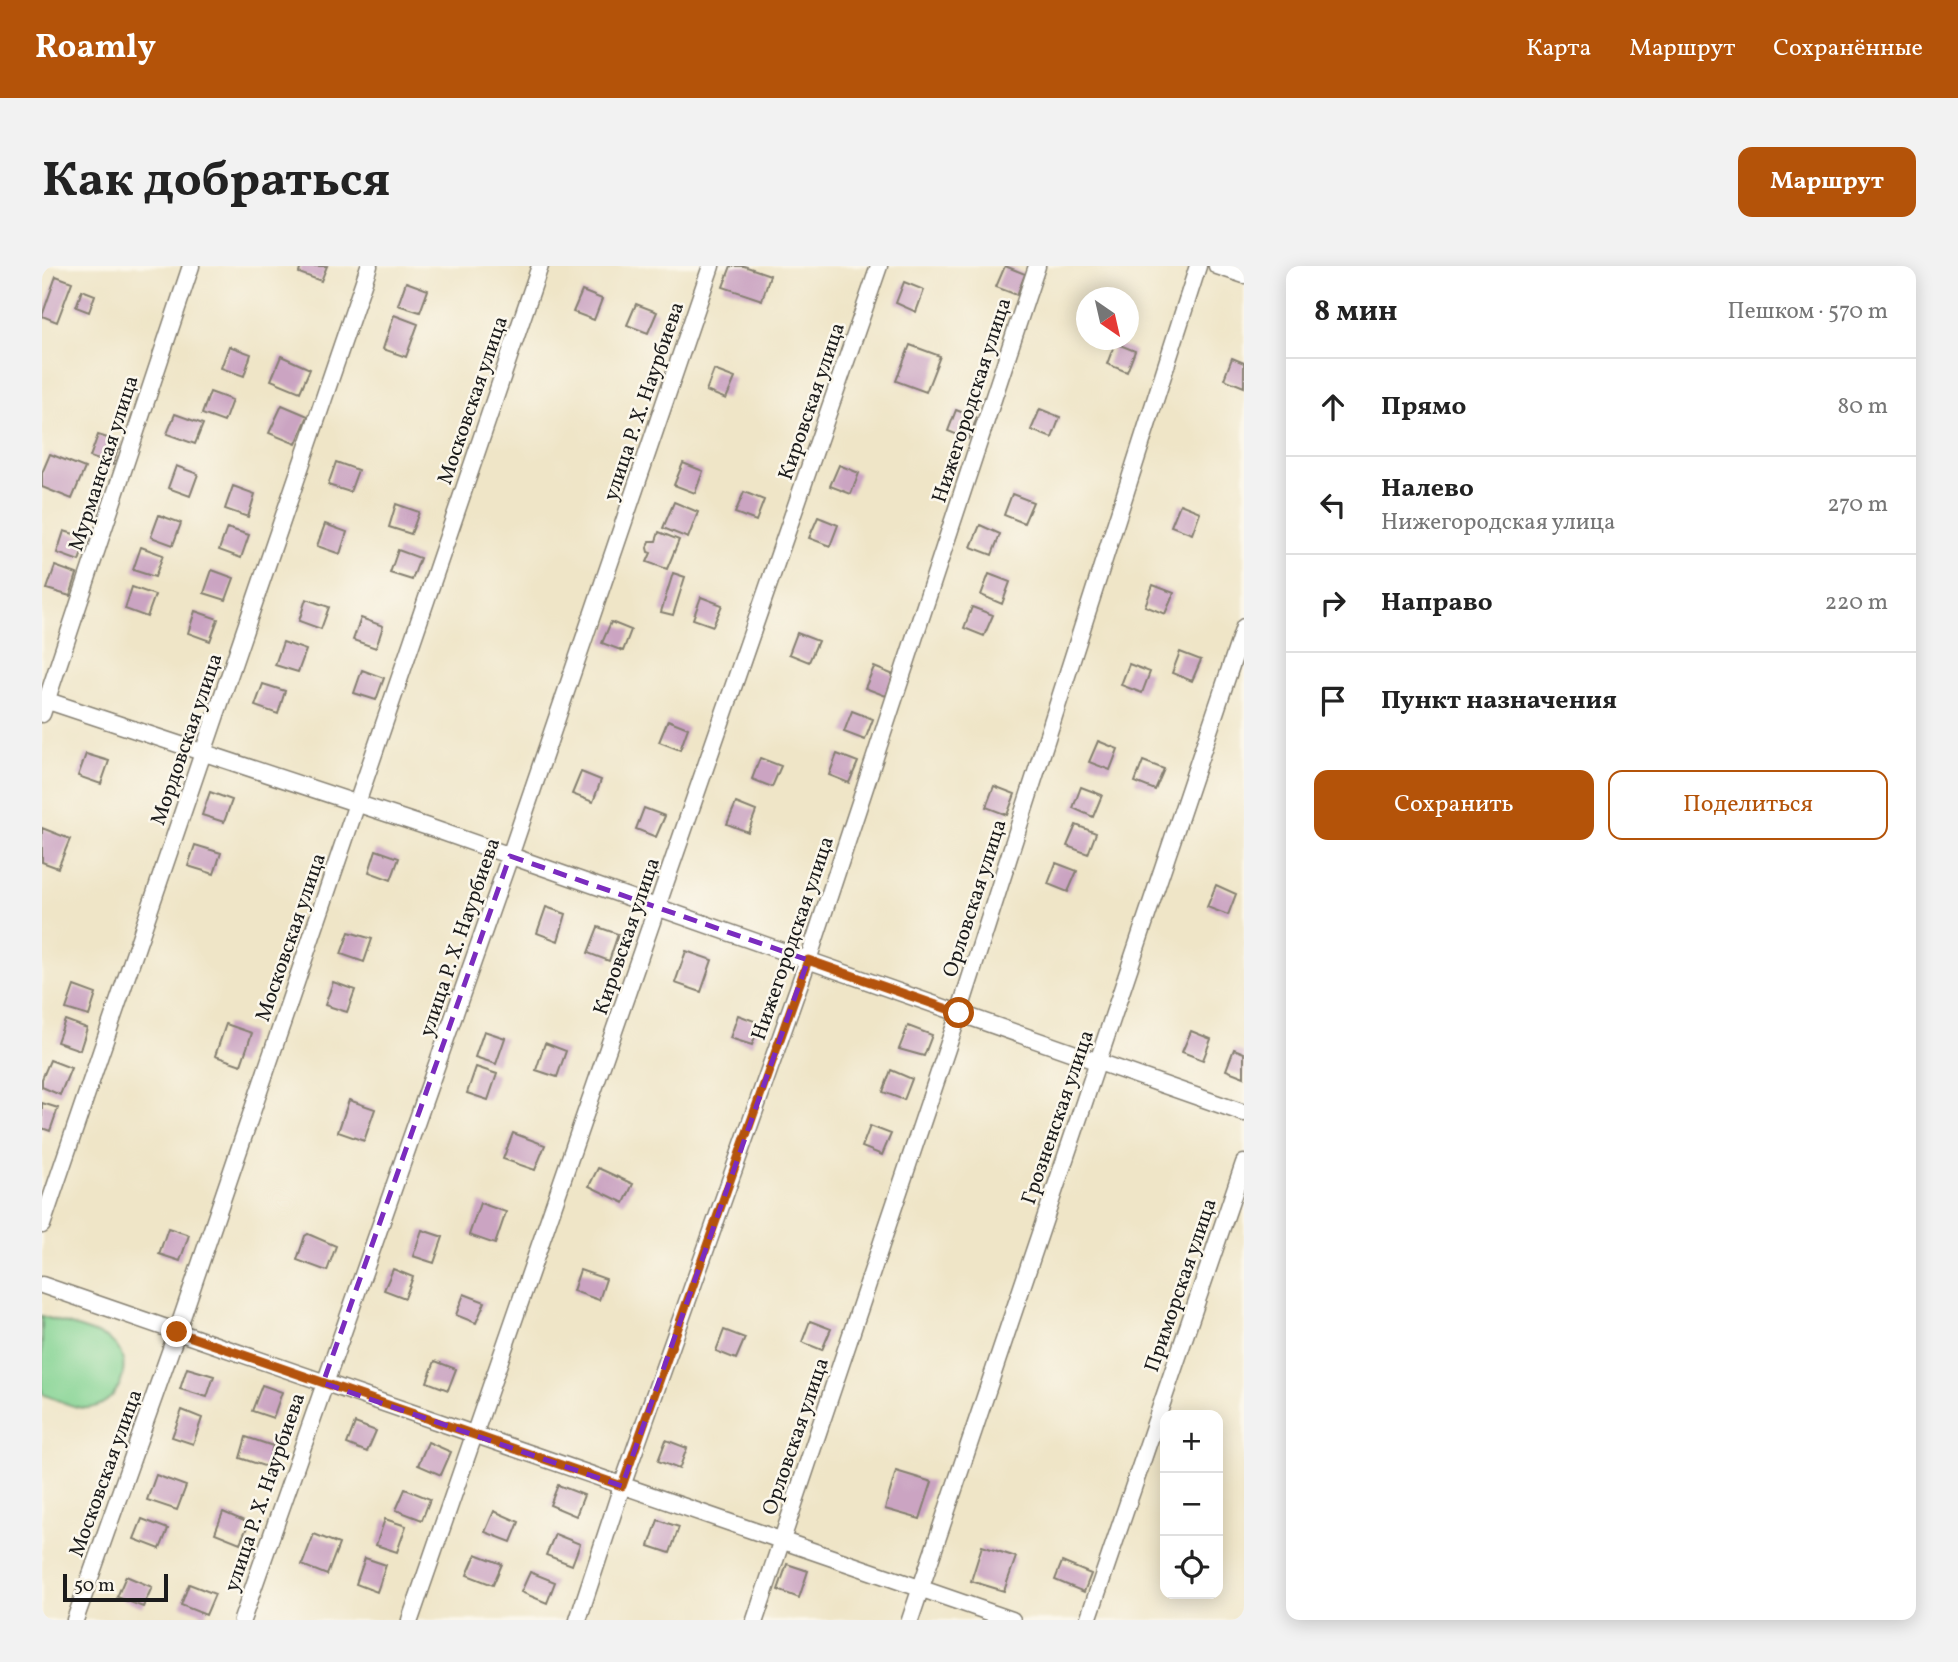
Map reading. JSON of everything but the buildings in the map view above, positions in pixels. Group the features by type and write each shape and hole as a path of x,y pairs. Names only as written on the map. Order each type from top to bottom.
{"street":[{"name":"Мурманская улица","path":"43,704 191,266"},
{"name":"Мордовская улица","path":"42,1225 369,266"},
{"name":"Московская улица","path":"75,1620 177,1332 540,266"},
{"name":"улица Р. Х. Наурбиева","path":"242,1620 510,856 711,266"},
{"name":"Кировская улица","path":"410,1620 879,266"},
{"name":"Нижегородская улица","path":"578,1620 622,1486 808,960 1037,266"},
{"name":"Орловская улица","path":"755,1620 959,1013 1198,266"},
{"path":"1217,266 1244,275"},
{"name":"Грозненская улица","path":"910,1620 1244,627"},
{"path":"43,704 204,752 358,804 1244,1113"},
{"name":"Приморская улица","path":"1087,1620 1244,1163"},
{"path":"42,1285 1012,1620"}],"highlighted area":[{"path":"510,856 808,960 622,1486 323,1383"}],"green space":[{"path":"42,1316 102,1336 118,1348 123,1359 121,1382 115,1393 106,1401 95,1407 83,1408 42,1394"}],"route":[{"path":"177,1332 622,1486 808,960 959,1013"}]}
